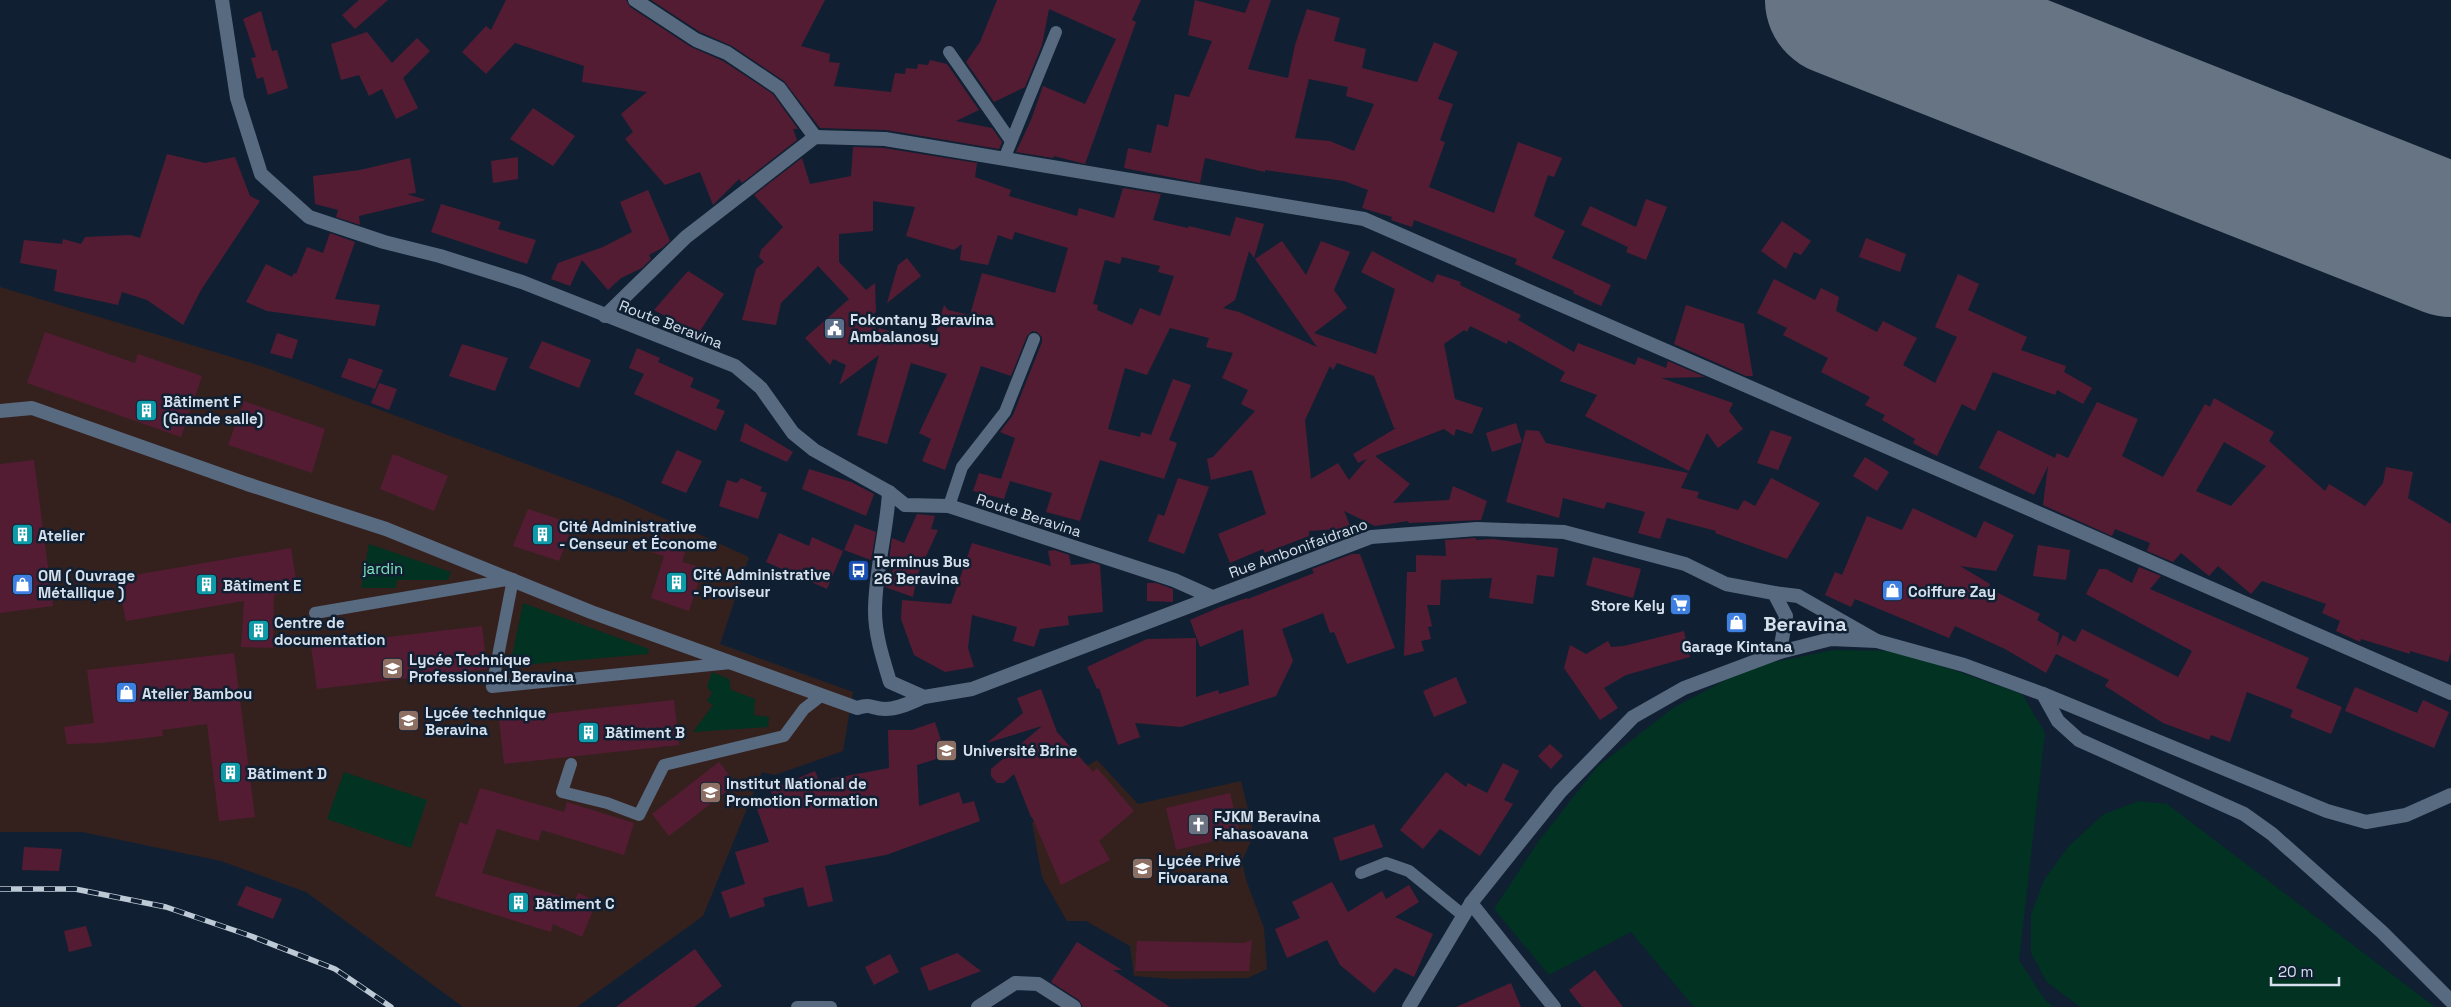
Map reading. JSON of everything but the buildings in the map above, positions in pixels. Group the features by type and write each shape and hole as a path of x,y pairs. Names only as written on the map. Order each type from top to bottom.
{"street":[{"name":"Route Beravina","path":"222,0 237,98 261,174 309,217 384,242 440,256 522,282 735,366 761,388 793,433 814,450 889,492 905,504 949,506 1174,580 1212,597"},
{"path":"635,0 696,40 727,53 779,88 815,137"},
{"path":"605,316 686,237 815,137 884,139 1364,219 2451,693"},
{"name":"Rue Ambonifaidrano","path":"0,411 32,408 247,484 386,529 591,612 857,708 870,704 884,709 905,705 924,697 972,689 1371,537 1477,529 1564,532 1684,564 1726,584 1798,596 1878,641"},
{"path":"889,492 887,523 875,610 879,647 890,682 924,697"},
{"path":"1774,593 1786,616 1780,652"},
{"path":"1410,1007 1472,903 1560,792 1633,717 1684,688 1780,652 1830,638 1878,641 1964,665 2043,694 2327,811 2366,822 2406,815 2451,795"},
{"path":"2043,694 2058,721 2079,740 2244,814 2272,834 2382,932 2451,1001"},
{"path":"1472,903 1554,1007"},
{"path":"978,1007 1015,983 1038,984 1074,1007"}],"lane":[{"path":"1004,159 1056,32"},
{"path":"949,52 1011,141"},
{"path":"949,506 962,467 1005,412 1034,340"},
{"path":"315,613 512,579 492,687 731,663"},
{"path":"571,764 562,792 607,803 639,815 664,765 784,736 804,709 822,695"},
{"path":"1361,872 1386,863 1409,871 1464,916"},
{"path":"797,1007 831,1007"}],"shaded area":[{"name":"Lycée Technique Professionnel Beravina","path":"0,287 264,367 621,499 749,557 720,644 853,692 843,751 775,775 762,772 703,916 577,1007 463,1007 306,892 221,861 82,832 0,832"},
{"name":"Lycée Privé Fivoarana","path":"1097,760 1138,804 1241,781 1254,834 1242,861 1246,880 1264,928 1267,969 1248,978 1172,979 1134,976 1130,946 1086,921 1067,921 1042,877 1032,823 1056,809 1082,769"}],"green space":[{"name":"jardin","path":"369,544 451,572 448,580 397,580 396,588 361,588"},
{"path":"523,603 649,649 648,654 510,666"},
{"path":"1833,650 1899,651 2022,694 2045,733 2019,960 2044,999 2054,1007 1694,1007 1631,932 1549,975 1494,909 1538,842 1597,767 1673,708 1750,667"},
{"path":"712,672 729,679 731,690 755,699 754,715 769,717 768,727 693,732 713,705 707,701 712,693 707,687"},
{"path":"344,772 427,800 411,848 327,819"},
{"path":"2139,801 2167,804 2435,1007 2080,1007 2047,982 2031,953 2031,915 2044,880 2069,846 2104,814"}],"runway":[{"path":"1841,0 2451,241"}],"railway":[{"path":"0,889 75,889 166,907 251,936 335,969 391,1007"}],"place":[{"name":"Fokontany Beravina Ambalanosy","path":"834,328"},
{"name":"Bâtiment F (Grande salle)","path":"147,410"},
{"name":"Atelier","path":"22,535"},
{"name":"Cité Administrative - Censeur et Économe","path":"543,535"},
{"name":"Terminus Bus 26 Beravina","path":"858,570"},
{"name":"Cité Administrative - Proviseur","path":"677,583"},
{"name":"OM ( Ouvrage Métallique )","path":"22,584"},
{"name":"Bâtiment E","path":"207,585"},
{"name":"Coiffure Zay","path":"1892,591"},
{"name":"Store Kely","path":"1681,605"},
{"name":"Garage Kintana","path":"1737,623"},
{"name":"Centre de documentation","path":"258,631"},
{"name":"Lycée Technique Professionnel Beravina","path":"393,668"},
{"name":"Atelier Bambou","path":"126,693"},
{"name":"Lycée technique Beravina","path":"409,721"},
{"name":"Bâtiment B","path":"589,732"},
{"name":"Université Brine","path":"947,750"},
{"name":"Bâtiment D","path":"231,773"},
{"name":"Institut National de Promotion Formation","path":"710,792"},
{"name":"FJKM Beravina Fahasoavana","path":"1198,825"},
{"name":"Lycée Privé Fivoarana","path":"1142,869"},
{"name":"Bâtiment C","path":"519,903"}],"district":[{"name":"Beravina","path":"1805,624"}]}
